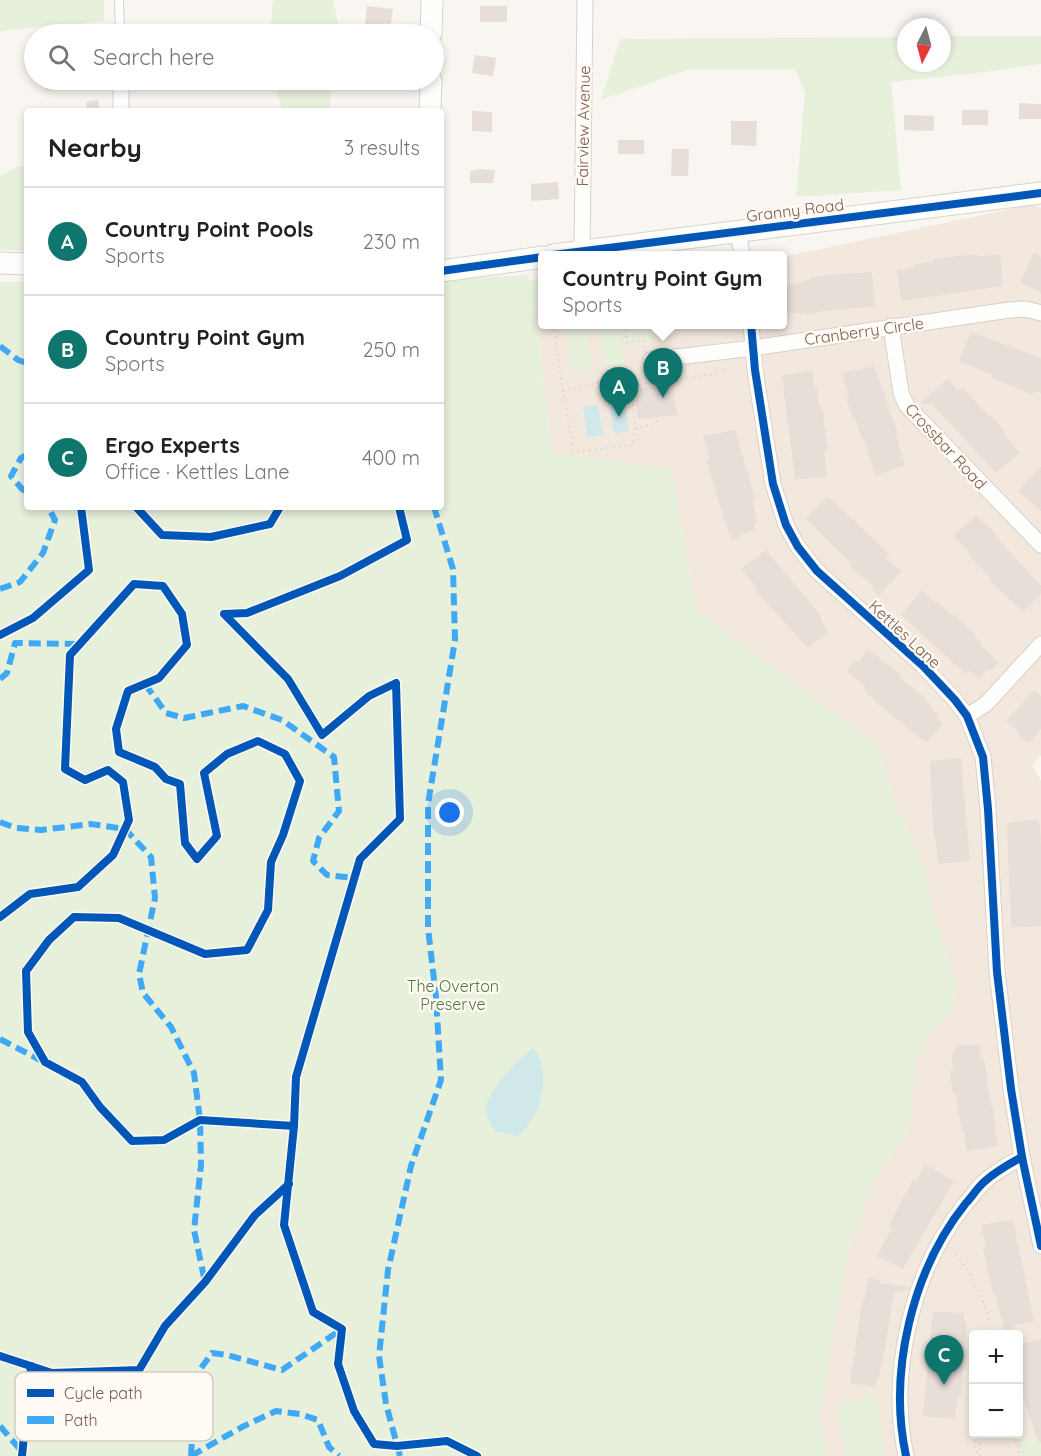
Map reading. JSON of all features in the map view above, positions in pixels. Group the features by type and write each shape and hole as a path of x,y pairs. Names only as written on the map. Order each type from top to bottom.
{"street":[{"path":"431,24 432,0"},
{"name":"Fairview Avenue","path":"582,251 585,0"},
{"path":"121,90 121,108"},
{"path":"430,90 430,108"},
{"name":"Granny Road","path":"589,251 1041,193"},
{"path":"738,231 740,251"},
{"path":"444,271 538,258"},
{"path":"0,263 24,264"},
{"name":"Cranberry Circle","path":"651,360 753,348 1009,310 1026,309 1041,313"},
{"name":"Crossbar Road","path":"891,326 901,393 907,406 1041,545"},
{"name":"Kettles Lane","path":"751,329 773,484 786,525 798,547 816,571 923,666 968,716 983,757 997,972 1011,1089 1022,1157 1041,1246"},
{"path":"968,716 986,704 1041,644"},
{"path":"906,1456 900,1427 905,1340 923,1278 945,1232 983,1183 1022,1157"}],"lane":[{"path":"119,0 120,24"}],"path":[{"path":"554,329 563,391 574,452 633,445 630,378 563,391"},
{"path":"625,329 627,343 643,340"},
{"path":"632,386 726,372 724,359"},
{"path":"634,429 657,423 658,417"},
{"path":"956,1254 982,1295 990,1330"},
{"path":"976,1438 975,1446 979,1456"},
{"path":"979,1456 982,1438"},
{"path":"1017,1438 1022,1456"}],"shaded area":[{"path":"1034,204 1041,208 1041,755 1032,765 1041,781 1041,1456 813,1456 877,745 697,611 670,470 552,453 535,304 538,304 538,329 787,329 787,256"}],"green space":[{"path":"0,0 104,0 104,21 73,24 24,24 24,29 0,31"},
{"path":"273,0 333,0 338,24 271,24"},
{"path":"951,36 1041,36 1041,64 891,82 901,190 796,197 805,93 795,69 689,69 601,100 620,39 897,37 897,72 951,72"},
{"path":"276,90 330,90 330,108 281,108"},
{"path":"24,166 24,251 0,250 0,176 17,167"},
{"name":"The Overton Preserve","path":"528,275 530,281 538,279 538,302 535,305 552,453 671,469 697,611 877,745 896,806 923,862 939,931 956,986 953,1006 942,1023 928,1032 915,1065 910,1127 873,1183 847,1254 819,1419 828,1456 0,1456 0,282 24,282 24,510 444,510 444,280"},
{"path":"565,329 586,329 592,369 572,372"},
{"path":"599,329 620,329 625,364 604,367"},
{"path":"625,329 654,329 655,338 627,343"},
{"path":"876,1396 886,1456 847,1456 836,1404"},
{"path":"1041,1437 1041,1456 1021,1456 1019,1440"}],"water":[{"path":"625,401 629,431 614,434 609,403"},
{"path":"598,405 603,435 587,437 583,407"},
{"path":"533,1048 539,1058 543,1081 542,1094 533,1118 518,1136 495,1131 486,1111 490,1096 506,1073"}],"building":[{"path":"367,6 393,9 391,24 365,24"},
{"path":"480,6 507,6 507,22 480,22"},
{"path":"475,55 496,58 493,76 472,73"},
{"path":"98,100 99,108 87,108 86,102"},
{"path":"1019,103 1041,104 1041,119 1019,119"},
{"path":"962,110 988,110 988,125 962,125"},
{"path":"472,111 492,112 492,132 472,131"},
{"path":"904,115 934,116 934,131 904,130"},
{"path":"731,121 757,121 756,146 731,145"},
{"path":"618,140 644,140 644,154 618,154"},
{"path":"672,149 689,149 688,176 671,176"},
{"path":"495,170 493,183 470,183 470,171"},
{"path":"558,182 559,199 531,201 531,184"},
{"path":"1034,253 1041,257 1041,293 1020,282"},
{"path":"977,254 977,257 1000,254 1003,286 901,301 897,270 914,268 914,264 933,262 933,259"},
{"path":"872,272 875,306 806,315 806,313 787,313 787,286 789,284 802,283 810,278"},
{"path":"971,332 1041,358 1041,393 1035,391 1033,395 959,361"},
{"path":"874,366 898,434 896,435 905,465 875,476 864,439 851,414 842,373"},
{"path":"812,370 819,406 822,406 828,451 824,451 827,477 795,479 782,376"},
{"path":"948,379 958,391 962,387 990,417 992,416 1005,432 1003,434 1020,453 996,473 932,404 920,403"},
{"path":"672,384 677,415 638,419 635,389"},
{"path":"735,430 755,499 753,500 757,523 754,524 755,530 731,540 706,460 710,459 703,436"},
{"path":"1041,467 1041,511 1018,491"},
{"path":"827,496 889,554 886,558 901,571 879,596 873,590 874,587 849,565 851,563 806,519"},
{"path":"976,515 997,534 995,536 1041,586 1041,594 1023,612 989,580 991,578 953,536"},
{"path":"766,550 822,617 820,619 828,632 808,648 755,590 757,588 741,569"},
{"path":"922,590 976,635 974,636 980,644 999,663 991,671 989,669 979,679 970,670 966,674 901,615"},
{"path":"868,649 901,675 899,677 925,698 932,706 930,708 939,716 937,719 943,723 926,743 873,700 864,690 866,687 847,671 855,661 858,663"},
{"path":"1034,690 1041,697 1041,729 1029,743 1006,721"},
{"path":"961,758 970,861 938,864 933,827 930,761"},
{"path":"1038,819 1041,850 1041,926 1011,927 1007,823"},
{"path":"980,1044 981,1060 984,1059 991,1106 993,1106 997,1146 966,1151 965,1134 962,1132 960,1116 958,1116 957,1094 954,1094 952,1089 950,1070 953,1070 952,1054 958,1046"},
{"path":"925,1164 954,1181 903,1269 877,1256 892,1228 889,1226 901,1202 913,1180 916,1182"},
{"path":"1013,1221 1034,1322 1013,1325 1014,1328 1004,1330 995,1294 993,1294 983,1248 986,1247 981,1225"},
{"path":"868,1278 880,1280 880,1283 909,1287 909,1289 894,1293 883,1361 875,1387 850,1383 862,1301 864,1302"},
{"path":"933,1312 964,1313 964,1320 967,1322 961,1396 958,1395 955,1419 923,1416"},
{"path":"1041,1339 1041,1443 1039,1443 1023,1398 1023,1344"}],"marked path":[{"path":"0,346 24,362"},
{"path":"24,456 11,476 24,490"},
{"path":"0,589 20,582 43,553 55,520 50,510"},
{"path":"400,1456 386,1404 379,1356 388,1270 411,1166 441,1080 436,997 428,928 428,804 455,640 453,569 435,510"},
{"path":"0,679 7,673 15,643 80,644"},
{"path":"145,684 166,713 184,718 243,706 282,720 334,757 339,811 319,838 313,861 327,875 354,878"},
{"path":"0,822 16,828 41,830 91,824 125,829 151,857 155,898 139,974 143,993 171,1027 194,1073 200,1120 201,1165 194,1230 205,1282"},
{"path":"0,1039 42,1061"},
{"path":"198,1372 212,1353 282,1370 342,1329"},
{"path":"191,1456 276,1411 300,1414 318,1420 329,1447 339,1456"},
{"path":"0,1426 23,1453"},
{"path":"191,1456 192,1441"}],"cycle path":[{"path":"584,251 1041,193"},
{"path":"444,271 538,258"},
{"path":"751,329 755,370 773,484 786,525 798,547 817,571 923,666 955,700 967,716 983,757 997,972 1011,1089 1022,1157 1041,1246"},
{"path":"0,635 33,618 89,570 81,510"},
{"path":"139,510 162,535 211,537 270,524 278,510"},
{"path":"400,510 407,540 340,576 247,613 224,614 288,679 322,735 369,696 396,683 400,819 360,859 296,1077 294,1126 284,1225 313,1312 342,1329 338,1364 354,1411 374,1444 397,1446 447,1441 477,1456"},
{"path":"0,917 30,894 78,887 113,855 129,820 123,782 108,770 85,780 65,769 70,655 134,584 163,586 182,614 187,645 159,678 128,691 116,729 119,752 155,767 166,779 180,784 185,843 197,859 217,836 204,773 227,754 258,741 285,754 300,781 283,835 271,862 268,910 247,950 205,954 119,918 74,917 49,940 26,971 28,1032 45,1062 82,1082 100,1107 132,1141 164,1140 200,1120 294,1126"},
{"path":"906,1456 901,1424 900,1390 903,1357 909,1323 931,1259 947,1230 979,1187 1002,1168 1022,1157"},
{"path":"81,1372 139,1370 165,1326 205,1282 255,1215 289,1184"},
{"path":"0,1356 49,1372"},
{"path":"30,1372 31,1366"},
{"path":"22,1456 24,1441"}],"place":[{"name":"Country Point Gym","path":"663,398"},
{"name":"Country Point Pools","path":"619,417"},
{"name":"Ergo Experts","path":"944,1385"}]}
